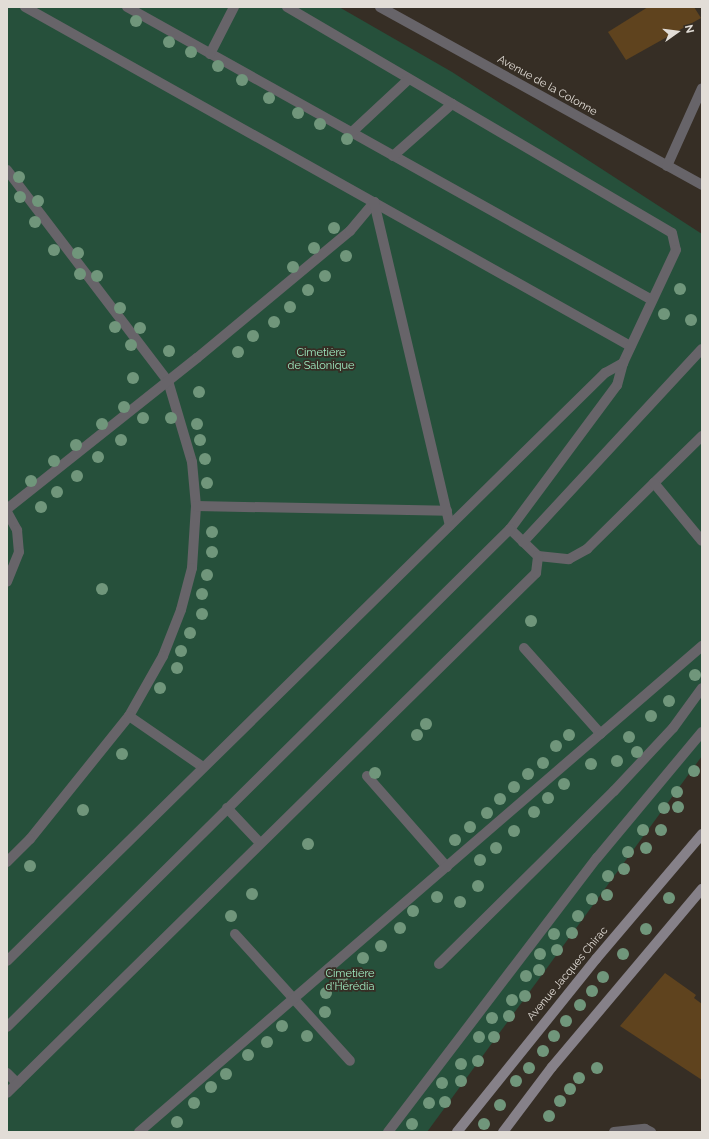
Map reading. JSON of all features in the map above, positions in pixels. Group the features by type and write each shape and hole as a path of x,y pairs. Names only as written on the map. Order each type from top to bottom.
{"main road":[{"name":"Avenue Jacques Chirac","path":"457,1132 596,959 702,834"},
{"path":"503,1132 572,1044 702,888"}],"street":[{"path":"25,7 630,346"},
{"path":"127,7 652,300"},
{"path":"210,54 234,7"},
{"path":"7,1027 510,529 617,384 630,346 676,250 672,234 287,7"},
{"name":"Avenue de la Colonne","path":"380,7 702,185"},
{"path":"352,133 409,79"},
{"path":"667,166 702,88"},
{"path":"393,156 452,104"},
{"path":"7,170 168,381 192,462 196,506 192,568 181,610 163,656 129,716 30,839 7,862"},
{"path":"7,582 19,552 17,530 7,510 168,381 350,231 374,202"},
{"path":"374,202 450,525"},
{"path":"523,542 702,350"},
{"path":"7,961 606,372 623,363"},
{"path":"510,529 538,556 569,559 587,549 702,436"},
{"path":"654,483 702,540"},
{"path":"196,506 447,511"},
{"path":"7,1094 260,843 536,573 538,556"},
{"path":"139,1132 702,646"},
{"path":"524,648 601,734"},
{"path":"439,964 614,791 673,728 702,688"},
{"path":"129,716 203,767"},
{"path":"388,1132 597,858 702,732"},
{"path":"367,776 447,867"},
{"path":"227,808 260,843"},
{"path":"235,934 350,1062"},
{"path":"7,1073 18,1083"},
{"path":"614,1132 621,1129 645,1129 651,1132"}],"green space":[{"name":"Cimetière de Salonique","path":"7,7 339,7 452,72 702,234 702,756 427,1132 7,1132"}],"building":[{"path":"648,7 694,7 701,18 626,60 608,32"},
{"path":"665,973 696,995 694,998 702,1004 702,1080 620,1026"}],"park label":[{"name":"Cimetière d'Hérédia","path":"350,981"}]}
